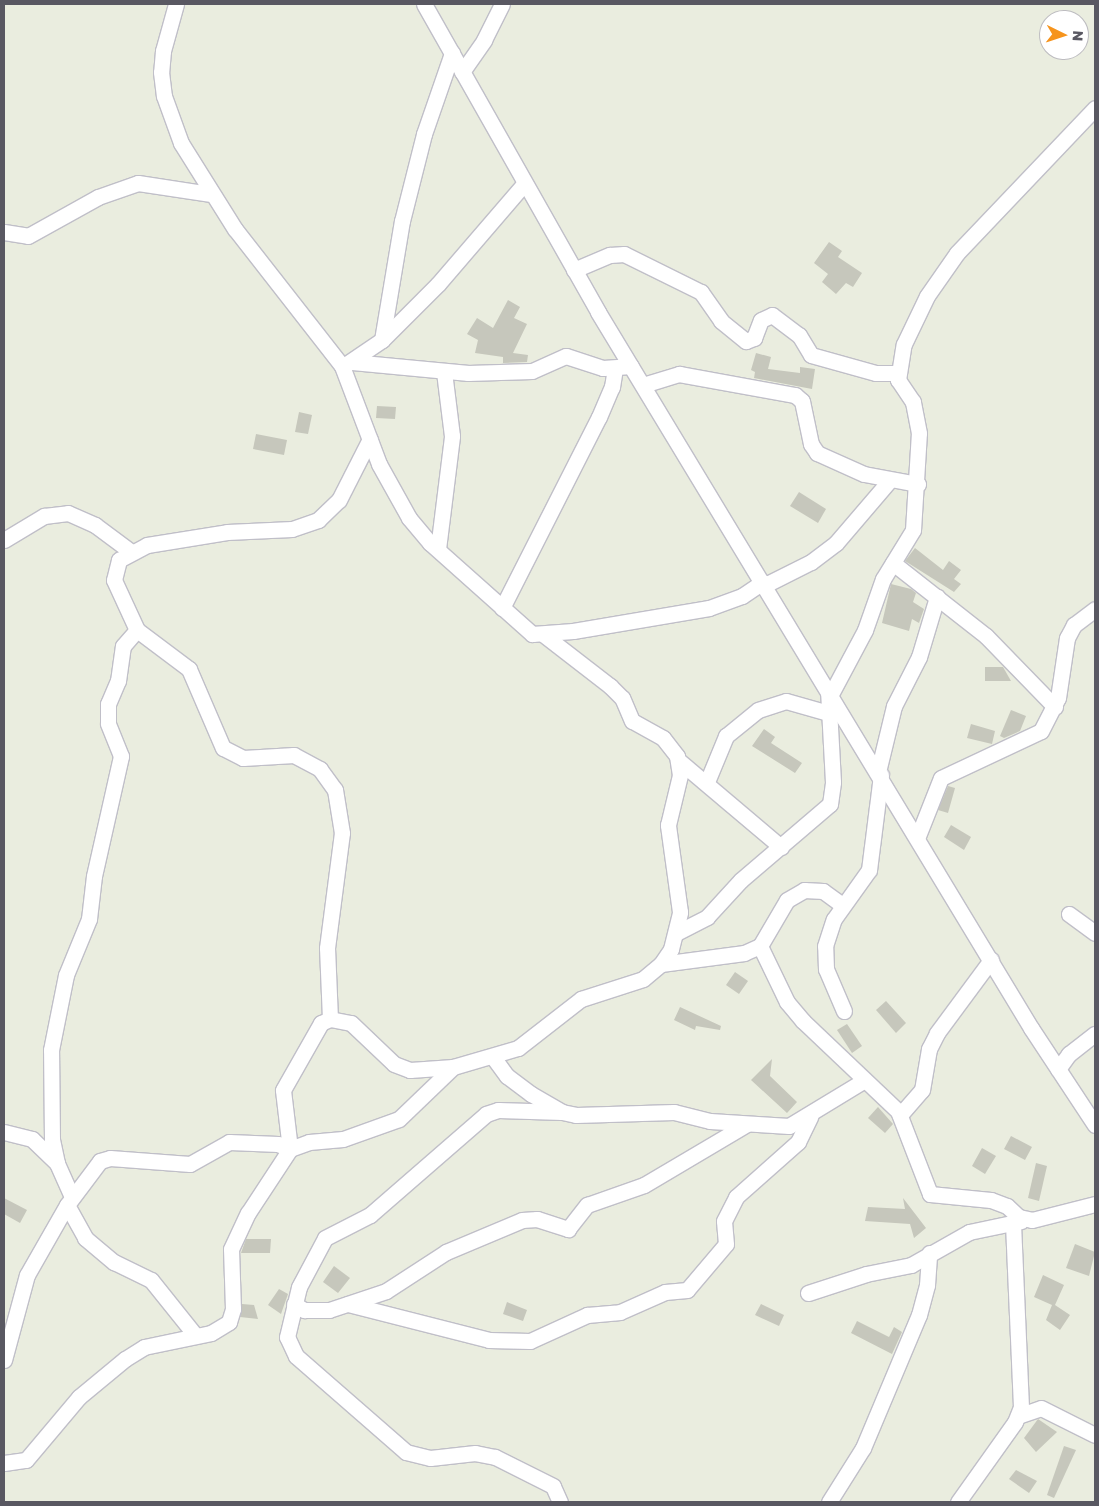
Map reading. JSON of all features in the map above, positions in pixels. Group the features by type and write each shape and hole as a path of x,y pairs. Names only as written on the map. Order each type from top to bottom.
{"street":[{"path":"176,4 163,51 164,96 181,143 211,194 347,364 370,439 394,496 418,531 526,630 544,635 610,686 622,698 632,721 670,743 678,760 680,776 668,825 680,900 676,933 661,964 643,978 581,999 524,1044 493,1057 453,1067 410,1070 394,1064 351,1023 330,1018"},
{"path":"424,4 524,184 631,366 1058,1069 1095,1125"},
{"path":"462,72 502,4"},
{"path":"382,340 402,222 424,134 452,53"},
{"path":"676,933 708,917 741,880 826,810 832,800 828,713 829,692 861,639 893,563 913,530 918,484 917,414 897,373 904,344 927,296 957,253 1095,108"},
{"path":"4,232 28,236 98,197 138,183 211,194"},
{"path":"347,364 382,340 438,284 524,184"},
{"path":"574,270 610,255 624,254 701,292 721,321 746,341 754,338 761,320 772,315 799,335 811,355 859,370 897,373"},
{"path":"347,364 444,372 532,371 566,356 615,368 631,366"},
{"path":"502,608 599,418 612,387 615,368"},
{"path":"438,549 452,436 444,372"},
{"path":"643,386 669,374 686,374 795,395 802,400 810,444 816,453 857,472 918,484"},
{"path":"330,1018 327,948 342,833 335,790 320,769 294,755 230,755 216,736 189,669 137,630 114,580 119,560 130,551 164,541 308,525 328,513 339,500 370,439"},
{"path":"544,635 709,608 742,596 764,583 811,562 836,542 890,480"},
{"path":"4,540 44,516 68,513 95,525 130,551"},
{"path":"893,563 986,636 1055,707"},
{"path":"844,1011 831,985 824,957 829,932 842,905 869,870 879,773 894,706 919,657 937,597"},
{"path":"918,836 940,778 1041,731 1055,707 1067,638 1074,625 1095,609"},
{"path":"137,630 123,646 118,681 108,704 108,723 121,756 94,876 89,919 66,975 54,1024 50,1098 57,1163 85,1238 114,1262 151,1280 195,1335"},
{"path":"707,782 726,736 758,710 786,701 828,713"},
{"path":"678,760 707,782 781,847"},
{"path":"661,964 744,953 760,946 794,894 823,891 842,905"},
{"path":"1069,914 1095,933"},
{"path":"760,946 787,1002 863,1081 900,1115 930,1194 991,1200 1019,1222"},
{"path":"900,1115 922,1090 929,1049 936,1033 992,960"},
{"path":"290,1149 283,1090 312,1033 330,1018"},
{"path":"1058,1069 1069,1054 1095,1034"},
{"path":"493,1057 512,1079 562,1112"},
{"path":"4,1463 26,1460 79,1397 125,1359 144,1348 221,1330 229,1322 233,1309 231,1249 248,1213 290,1149 309,1142 343,1139 399,1120 453,1067"},
{"path":"560,1502 553,1486 494,1457 475,1453 430,1458 397,1445 296,1356 287,1337 294,1304 305,1272 325,1238 370,1215 486,1114 498,1110 594,1115 674,1112 747,1124 789,1126 810,1117 863,1081"},
{"path":"348,1304 489,1340 530,1341 587,1315 620,1312 665,1292 687,1290 726,1244 724,1221 736,1197 798,1142 810,1117"},
{"path":"294,1304 316,1310 348,1304 386,1291 446,1252 522,1220 537,1219 568,1229 587,1204 644,1185 747,1124"},
{"path":"4,1132 32,1139 57,1163"},
{"path":"4,1360 27,1275 91,1168 110,1158 190,1164 229,1142 278,1144 290,1149"},
{"path":"808,1293 866,1274 911,1265 929,1253 969,1232 1019,1222 1046,1219 1095,1204"},
{"path":"958,1502 1018,1416 1023,1394 1013,1286 1019,1222"},
{"path":"829,1502 863,1448 919,1315 927,1285 929,1253"},
{"path":"1018,1416 1041,1408 1095,1435"}],"building":[{"path":"829,242 842,251 838,257 862,273 853,287 846,283 836,294 822,282 828,274 814,263"},
{"path":"508,300 520,307 514,318 527,324 513,353 528,355 527,362 503,363 503,357 475,353 478,340 467,334 477,318 493,328"},
{"path":"756,353 771,357 768,369 800,373 800,367 815,369 812,389 754,378 755,372 751,370"},
{"path":"377,406 396,407 395,419 376,418"},
{"path":"299,412 312,415 308,434 295,432"},
{"path":"256,434 287,440 284,455 253,449"},
{"path":"799,492 826,509 818,523 790,506"},
{"path":"915,548 943,570 949,561 961,570 954,579 961,584 954,592 905,561"},
{"path":"891,584 911,589 916,593 913,602 924,609 919,623 912,619 909,631 882,623"},
{"path":"985,667 1003,667 1011,681 985,681"},
{"path":"1011,710 1026,716 1020,731 1004,738 1000,736"},
{"path":"971,724 995,731 992,744 967,738"},
{"path":"764,729 775,737 771,743 802,763 795,773 752,746"},
{"path":"948,786 955,788 948,813 938,810"},
{"path":"951,825 971,837 964,850 944,837"},
{"path":"735,972 748,981 739,994 726,985"},
{"path":"886,1001 906,1023 896,1033 876,1010"},
{"path":"680,1007 721,1026 720,1030 696,1026 695,1030 674,1020"},
{"path":"847,1024 862,1046 852,1053 837,1030"},
{"path":"772,1059 770,1076 797,1102 787,1113 751,1080"},
{"path":"878,1107 893,1124 885,1133 868,1118"},
{"path":"1011,1136 1032,1147 1025,1160 1004,1149"},
{"path":"982,1148 996,1156 985,1174 972,1166"},
{"path":"1036,1163 1047,1166 1039,1201 1028,1198"},
{"path":"4,1198 27,1210 20,1223 4,1214"},
{"path":"903,1198 926,1228 914,1238 910,1224 865,1221 868,1207 905,1209"},
{"path":"246,1239 271,1239 270,1253 241,1253"},
{"path":"1075,1244 1095,1252 1089,1276 1066,1268"},
{"path":"334,1266 350,1278 338,1293 323,1282"},
{"path":"1043,1275 1064,1285 1055,1305 1070,1315 1060,1330 1046,1320 1052,1305 1034,1297"},
{"path":"279,1289 288,1294 281,1314 268,1305"},
{"path":"507,1302 527,1310 523,1321 503,1314"},
{"path":"242,1304 254,1305 258,1319 240,1317"},
{"path":"761,1304 784,1315 779,1326 755,1315"},
{"path":"857,1321 889,1337 894,1327 902,1332 892,1354 851,1333"},
{"path":"1038,1419 1057,1432 1036,1452 1024,1438"},
{"path":"1064,1446 1076,1450 1054,1498 1047,1495"},
{"path":"1016,1470 1037,1481 1029,1493 1009,1479"}]}
